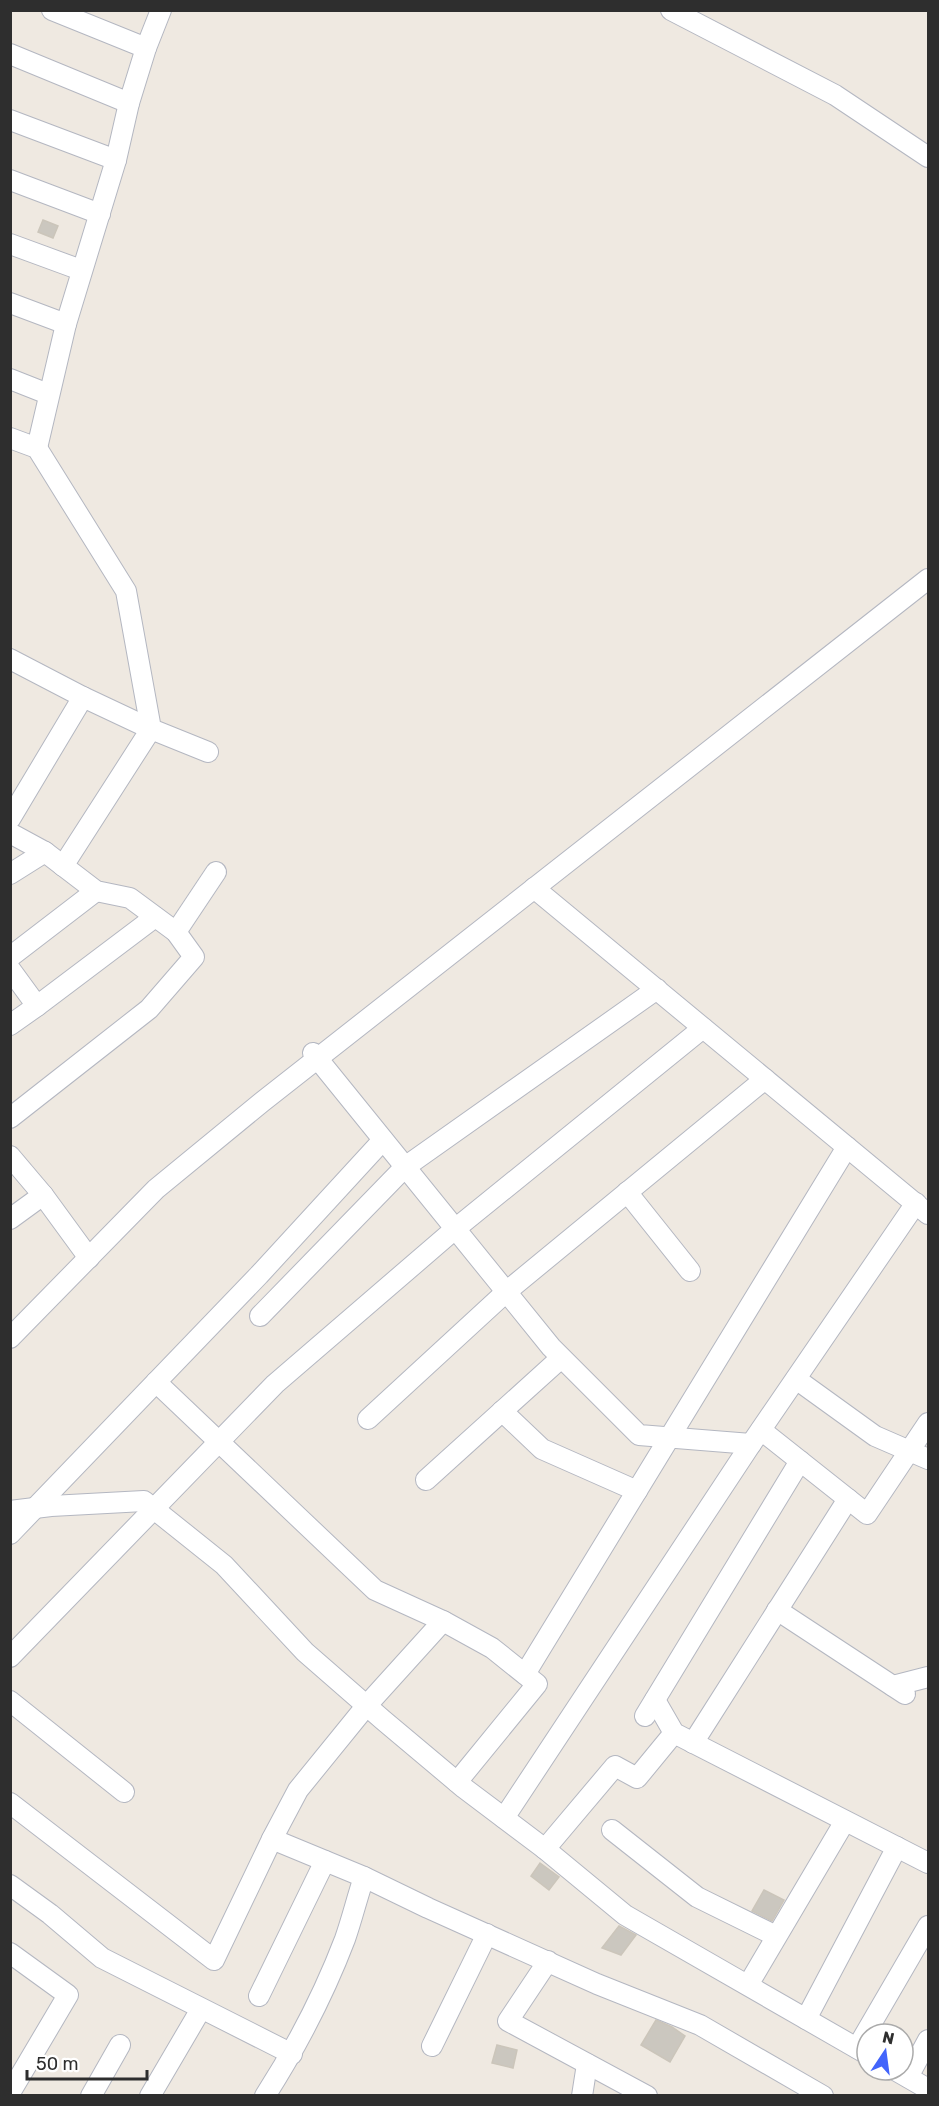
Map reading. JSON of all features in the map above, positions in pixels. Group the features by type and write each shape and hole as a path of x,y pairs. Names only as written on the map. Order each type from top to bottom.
{"street":[{"path":"52,10 146,48"},
{"path":"37,448 48,394 81,270 116,160 129,103 146,48 161,10"},
{"path":"671,10 835,94 928,157"},
{"path":"10,54 129,103"},
{"path":"10,120 116,160"},
{"path":"10,180 100,214"},
{"path":"10,244 81,270"},
{"path":"10,303 66,324"},
{"path":"10,379 48,394"},
{"path":"10,438 37,448 126,591 151,729 63,866"},
{"path":"10,1338 156,1189 315,1056 534,888 928,579"},
{"path":"10,659 151,729 208,752"},
{"path":"10,819 83,697"},
{"path":"10,833 45,852 96,891 130,898 176,932 194,957 149,1009 10,1118"},
{"path":"10,874 45,852"},
{"path":"176,932 216,872"},
{"path":"504,1818 795,1379 922,1209 534,888"},
{"path":"10,957 96,891"},
{"path":"10,1025 155,917"},
{"path":"10,969 37,1006"},
{"path":"260,1316 405,1167 657,989"},
{"path":"10,1657 275,1384 455,1229 703,1028"},
{"path":"315,1056 561,1358 639,1435 756,1437 801,1461 867,1514 928,1423"},
{"path":"368,1419 506,1292 765,1078"},
{"path":"10,1534 259,1275 384,1140"},
{"path":"525,1674 847,1147"},
{"path":"10,1156 43,1195 89,1258"},
{"path":"627,1192 690,1271"},
{"path":"10,1220 43,1195"},
{"path":"426,1480 561,1358"},
{"path":"795,1379 875,1436 928,1459"},
{"path":"156,1382 375,1590 443,1621 492,1648 537,1684 457,1782"},
{"path":"502,1411 542,1449 637,1491"},
{"path":"801,1461 650,1708 674,1734 928,1863"},
{"path":"693,1743 848,1499"},
{"path":"10,1511 144,1501 225,1565 305,1652 457,1782 545,1849 625,1915 855,2047"},
{"path":"777,1610 899,1690 928,1677"},
{"path":"10,1803 214,1960 298,1790 367,1705 443,1621"},
{"path":"10,1701 124,1792"},
{"path":"545,1849 615,1766 637,1778 674,1734"},
{"path":"748,1985 845,1821"},
{"path":"612,1830 697,1897 776,1936"},
{"path":"272,1839 364,1877 597,1984 700,2025 797,2089 823,2096"},
{"path":"806,2019 897,1847"},
{"path":"259,1996 325,1861"},
{"path":"265,2096 292,2054 324,1987 346,1937 364,1877"},
{"path":"10,1885 50,1914 102,1958 292,2054"},
{"path":"877,2022 928,1926"},
{"path":"432,2046 488,1934"},
{"path":"10,1953 68,1995 10,2093"},
{"path":"548,1961 508,2021 647,2096"},
{"path":"150,2096 201,2009"},
{"path":"915,2057 928,2040"},
{"path":"91,2096 120,2045"},
{"path":"582,2096 587,2064"},
{"path":"915,2082 928,2089"}],"building":[{"path":"43,220 58,226 53,238 38,232"},
{"path":"540,1863 559,1877 549,1890 531,1876"},
{"path":"764,1890 784,1900 772,1921 752,1911"},
{"path":"619,1926 636,1935 621,1955 602,1948"},
{"path":"656,2020 685,2036 670,2062 641,2045"},
{"path":"497,2045 517,2050 513,2068 492,2063"}]}
